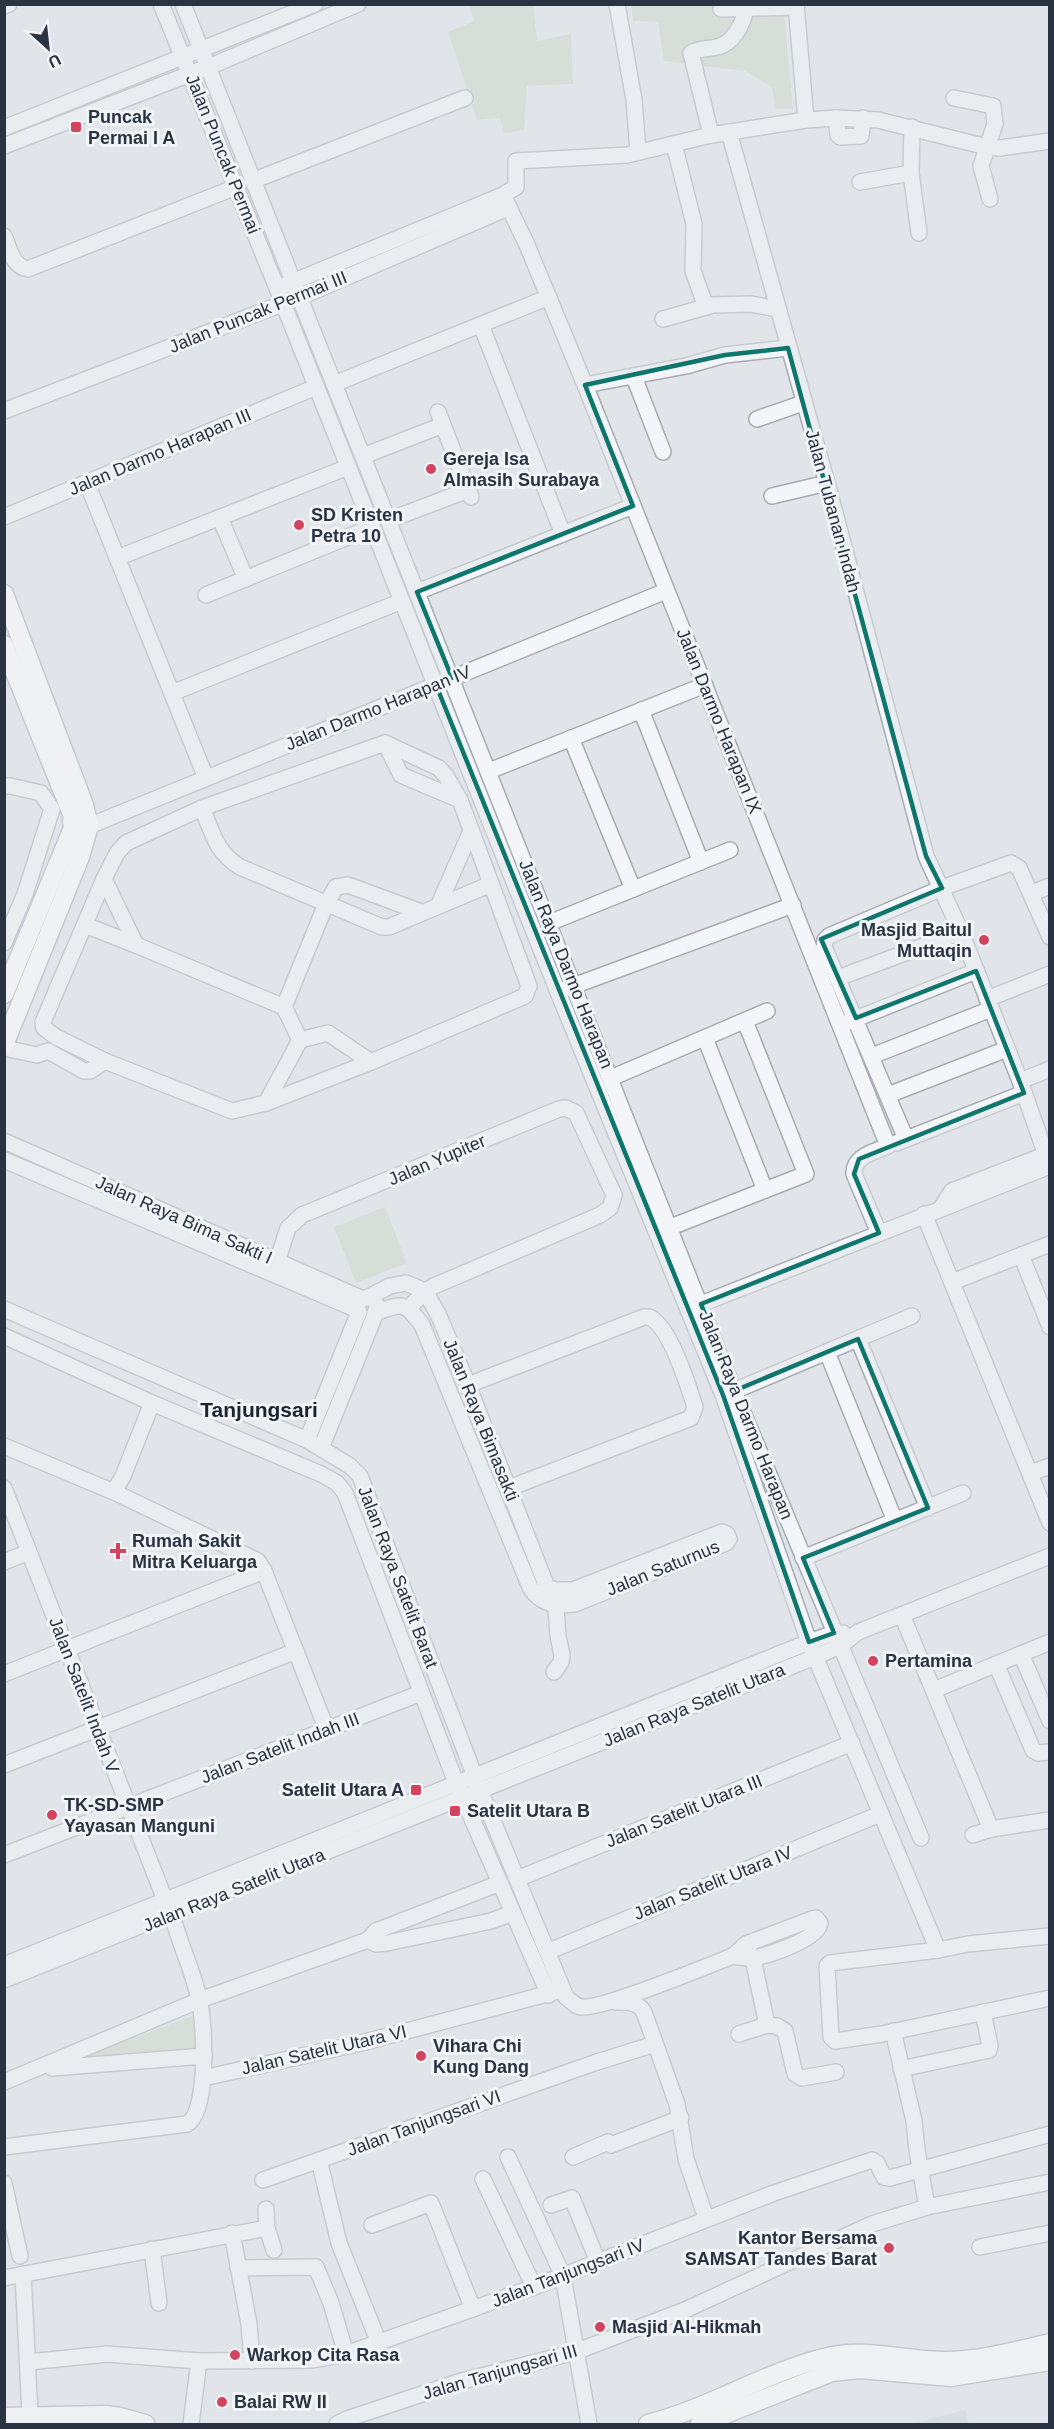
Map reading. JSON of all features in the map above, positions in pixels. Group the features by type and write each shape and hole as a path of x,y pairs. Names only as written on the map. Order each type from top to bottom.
{"main road":[{"path":"4,594 84,805 80,857 4,1046"},
{"path":"4,645 82,824 4,994"},
{"path":"700,2424 832,2372 959,2360 1050,2343"},
{"path":"648,2424 709,2404 784,2372 832,2356 865,2354 957,2377 1050,2361"},
{"path":"4,2417 106,2415 145,2424"}],"street":[{"path":"4,6 9,4"},
{"name":"Jalan Puncak Permai","path":"161,4 277,288 280,305"},
{"name":"Jalan Puncak Permai","path":"183,4 293,281"},
{"path":"4,128 315,4"},
{"path":"4,146 207,67 357,4"},
{"path":"617,4 634,100 638,152"},
{"path":"721,9 796,6 806,120"},
{"path":"711,135 691,53 726,43 741,24 744,7"},
{"path":"252,181 465,98"},
{"path":"954,98 993,106 995,124 981,168 990,199"},
{"path":"506,202 516,187 516,161 627,155 711,135 806,120 863,118 912,127 987,147 1000,148 1050,141"},
{"path":"912,127 911,173 918,233"},
{"name":"Jalan Tubanan Indah","path":"729,132 926,856 961,932 1048,1158"},
{"path":"674,144 694,224 693,271 706,307"},
{"path":"860,182 911,173"},
{"path":"4,236 15,262 20,267 28,268 236,187"},
{"name":"Jalan Puncak Permai III","path":"277,288 506,202"},
{"name":"Jalan Puncak Permai III","path":"4,411 300,297 506,202"},
{"name":"Jalan Darmo Harapan IX","path":"506,202 527,245 585,385 888,1146"},
{"name":"Jalan Raya Darmo Harapan","path":"293,281 671,1227 734,1391 835,1640 921,1838"},
{"path":"334,384 549,297"},
{"path":"663,319 706,307 751,304 777,309"},
{"name":"Jalan Raya Darmo Harapan","path":"280,305 316,387 558,992 723,1395 815,1649 880,1814 936,1946"},
{"path":"481,325 563,534"},
{"path":"585,385 724,355 788,348"},
{"path":"634,376 663,452"},
{"name":"Jalan Darmo Harapan III","path":"4,517 316,387"},
{"path":"757,419 803,403"},
{"path":"363,456 440,418 469,494 389,520"},
{"path":"117,558 348,467"},
{"path":"87,483 206,778"},
{"path":"772,496 826,483"},
{"path":"417,592 633,506"},
{"path":"220,518 246,579"},
{"path":"206,595 372,527"},
{"name":"Jalan Darmo Harapan IV","path":"82,824 206,778 666,591"},
{"path":"172,693 402,601"},
{"path":"489,771 705,685"},
{"path":"641,710 701,862"},
{"path":"571,738 633,889"},
{"path":"386,743 398,770 406,779 460,800"},
{"path":"386,743 439,768 460,800 529,986 528,993 521,999 266,1103 232,1111 105,1061 56,1037 44,1028 43,1022 104,879 117,853 126,843 202,808 386,743"},
{"path":"4,786 41,794 52,808 25,894 4,943"},
{"path":"202,808 219,850 227,859 240,867 382,927 389,927 491,884"},
{"path":"439,904 471,831"},
{"path":"549,923 730,850"},
{"path":"906,1139 824,942 830,936 1007,863 1014,863 1019,868 1050,937"},
{"path":"104,879 136,945"},
{"path":"284,1007 326,903 336,886 348,885 421,912"},
{"path":"1032,893 1050,886"},
{"path":"558,992 793,905"},
{"path":"85,925 284,1007 300,1040"},
{"path":"838,978 961,932"},
{"path":"840,1026 976,971"},
{"path":"872,1056 1050,974"},
{"path":"611,1078 767,1011"},
{"path":"671,1227 804,1176 806,1173 745,1021"},
{"path":"266,1103 300,1040 327,1033 371,1062"},
{"path":"4,1046 37,1055 48,1051 56,1037"},
{"path":"705,1038 765,1190"},
{"path":"888,1095 1007,1049"},
{"path":"48,1051 84,1071 90,1071 105,1061"},
{"path":"879,1233 854,1174 853,1167 859,1159 1022,1087 1050,1069"},
{"name":"Jalan Yupiter","path":"277,1262 288,1228 303,1215 559,1108 566,1108 576,1113 614,1195 606,1212 425,1291"},
{"name":"Jalan Raya Bima Sakti I","path":"5,1143 277,1262 366,1308"},
{"path":"701,1304 941,1208 952,1191 1048,1158"},
{"name":"Jalan Raya Bima Sakti I","path":"4,1160 366,1308"},
{"path":"924,1214 1050,1523"},
{"path":"952,1282 1050,1244"},
{"path":"1020,1256 1048,1321"},
{"path":"307,1440 366,1308 390,1286 406,1283 425,1291 409,1308 403,1306 366,1308"},
{"name":"Jalan Raya Bimasakti","path":"409,1308 422,1325 531,1587 542,1601 555,1598 545,1585 468,1385 439,1316 425,1291"},
{"path":"321,1448 366,1308"},
{"name":"Jalan Raya Satelit Barat","path":"4,1309 307,1440 350,1466 360,1476 478,1783"},
{"path":"734,1391 912,1316"},
{"path":"468,1385 644,1317 649,1317 658,1323 677,1359 695,1407 691,1418 508,1488"},
{"name":"Jalan Raya Satelit Barat","path":"4,1336 337,1483 345,1493 460,1791"},
{"path":"858,1339 928,1508"},
{"path":"827,1352 895,1521"},
{"path":"114,1492 123,1476 153,1403"},
{"path":"4,1446 114,1492 258,1561 327,1730"},
{"path":"1031,1473 1050,1466"},
{"name":"Jalan Satelit Indah V","path":"4,1488 168,1908 200,2000 204,2056 203,2078 196,2116 186,2124 4,2147"},
{"path":"803,1558 963,1494"},
{"name":"Jalan Saturnus","path":"722,1532 727,1534 729,1539 726,1543 575,1604 555,1598 722,1532"},
{"path":"4,1562 29,1552"},
{"path":"835,1640 1050,1556"},
{"path":"4,1674 264,1572"},
{"path":"554,1672 561,1662 562,1655 555,1598"},
{"path":"902,1615 991,1829"},
{"name":"Jalan Raya Satelit Utara","path":"4,1980 168,1908 835,1640"},
{"path":"934,1690 1050,1642"},
{"path":"4,1766 296,1650"},
{"path":"1021,1654 1050,1721"},
{"path":"996,1664 1033,1750 1040,1753 1050,1752"},
{"name":"Jalan Satelit Indah III","path":"4,1855 421,1693"},
{"name":"Jalan Satelit Utara III","path":"517,1879 852,1743"},
{"path":"478,1783 547,1952 560,1994"},
{"path":"460,1791 513,1913 560,1994 578,2007 609,2002 749,1951 767,2025"},
{"name":"Jalan Satelit Utara IV","path":"547,1952 880,1814"},
{"path":"973,1834 991,1829 1049,1823"},
{"path":"4,2082 40,2069 200,2000 368,1940 376,1931 500,1883"},
{"name":"Jalan Raya Satelit Utara","path":"4,1965 168,1908"},
{"path":"368,1940 376,1944 387,1943 491,1921 513,1913"},
{"path":"1050,1936 936,1946 828,1964 831,2037 835,2041 893,2031 1050,1998"},
{"name":"Jalan Satelit Utara VI","path":"203,2078 365,2042 560,1994"},
{"path":"609,2002 633,2002 644,2012 644,2048 681,2118 686,2159 706,2218"},
{"path":"902,2069 989,2050 983,2012"},
{"path":"739,2034 767,2025 777,2026 785,2031 796,2076 802,2078 836,2072"},
{"path":"893,2031 914,2121 927,2207"},
{"name":"Jalan Tanjungsari VI","path":"263,2180 572,2070 644,2048"},
{"path":"40,2069 204,2056"},
{"path":"573,2157 608,2142 611,2145 681,2118"},
{"path":"920,2171 1050,2134"},
{"path":"508,2157 562,2276 574,2331 575,2352 589,2424"},
{"path":"319,2160 339,2243 380,2343"},
{"name":"Jalan Tanjungsari IV","path":"29,2362 107,2354 199,2361 252,2361 312,2360 346,2354 534,2288 706,2218 872,2160 876,2162 886,2178 920,2171"},
{"path":"483,2179 534,2288"},
{"name":"Jalan Tanjungsari III","path":"337,2424 458,2382 575,2352 685,2310 872,2224 927,2207 1050,2182"},
{"path":"4,2183 20,2256"},
{"path":"551,2205 572,2198 598,2262"},
{"path":"372,2225 431,2203 473,2309"},
{"path":"266,2209 267,2228 274,2250"},
{"path":"4,2278 267,2228"},
{"path":"232,2233 249,2324 252,2361"},
{"path":"980,2247 1050,2233"},
{"path":"152,2249 159,2303"},
{"path":"238,2268 316,2267 331,2303 346,2354"},
{"path":"23,2274 30,2415"},
{"path":"191,2424 199,2361"}],"highlighted area":[{"path":"788,348 926,856 942,888 821,939 856,1018 976,971 1024,1093 859,1159 854,1174 879,1233 701,1304 734,1391 858,1339 928,1508 803,1558 834,1633 809,1642 723,1395 436,685 452,678 417,592 633,506 585,385 725,355"}],"shaded area":[{"path":"965,2410 969,2424 911,2424"}],"green space":[{"path":"753,4 784,12 793,109 776,109 772,87 745,71 664,61 658,22 633,21 631,5"},
{"path":"468,5 533,5 537,41 571,34 573,84 527,86 524,130 504,133 500,118 477,120 448,32 475,21"},
{"path":"385,1207 407,1263 356,1283 334,1227"},
{"path":"200,2013 201,2052 64,2064"}],"place":[{"name":"Puncak Permai I A","path":"76,127"},
{"name":"Gereja Isa Almasih Surabaya","path":"431,469"},
{"name":"SD Kristen Petra 10","path":"299,525"},
{"name":"Masjid Baitul Muttaqin","path":"984,940"},
{"name":"Rumah Sakit Mitra Keluarga","path":"118,1551"},
{"name":"Pertamina","path":"873,1661"},
{"name":"Satelit Utara A","path":"416,1790"},
{"name":"Satelit Utara B","path":"455,1811"},
{"name":"TK-SD-SMP Yayasan Manguni","path":"52,1815"},
{"name":"Vihara Chi Kung Dang","path":"421,2056"},
{"name":"Kantor Bersama SAMSAT Tandes Barat","path":"889,2248"},
{"name":"Masjid Al-Hikmah","path":"600,2327"},
{"name":"Warkop Cita Rasa","path":"235,2355"},
{"name":"Balai RW II","path":"222,2402"}],"district":[{"name":"Tanjungsari","path":"259,1409"}]}
